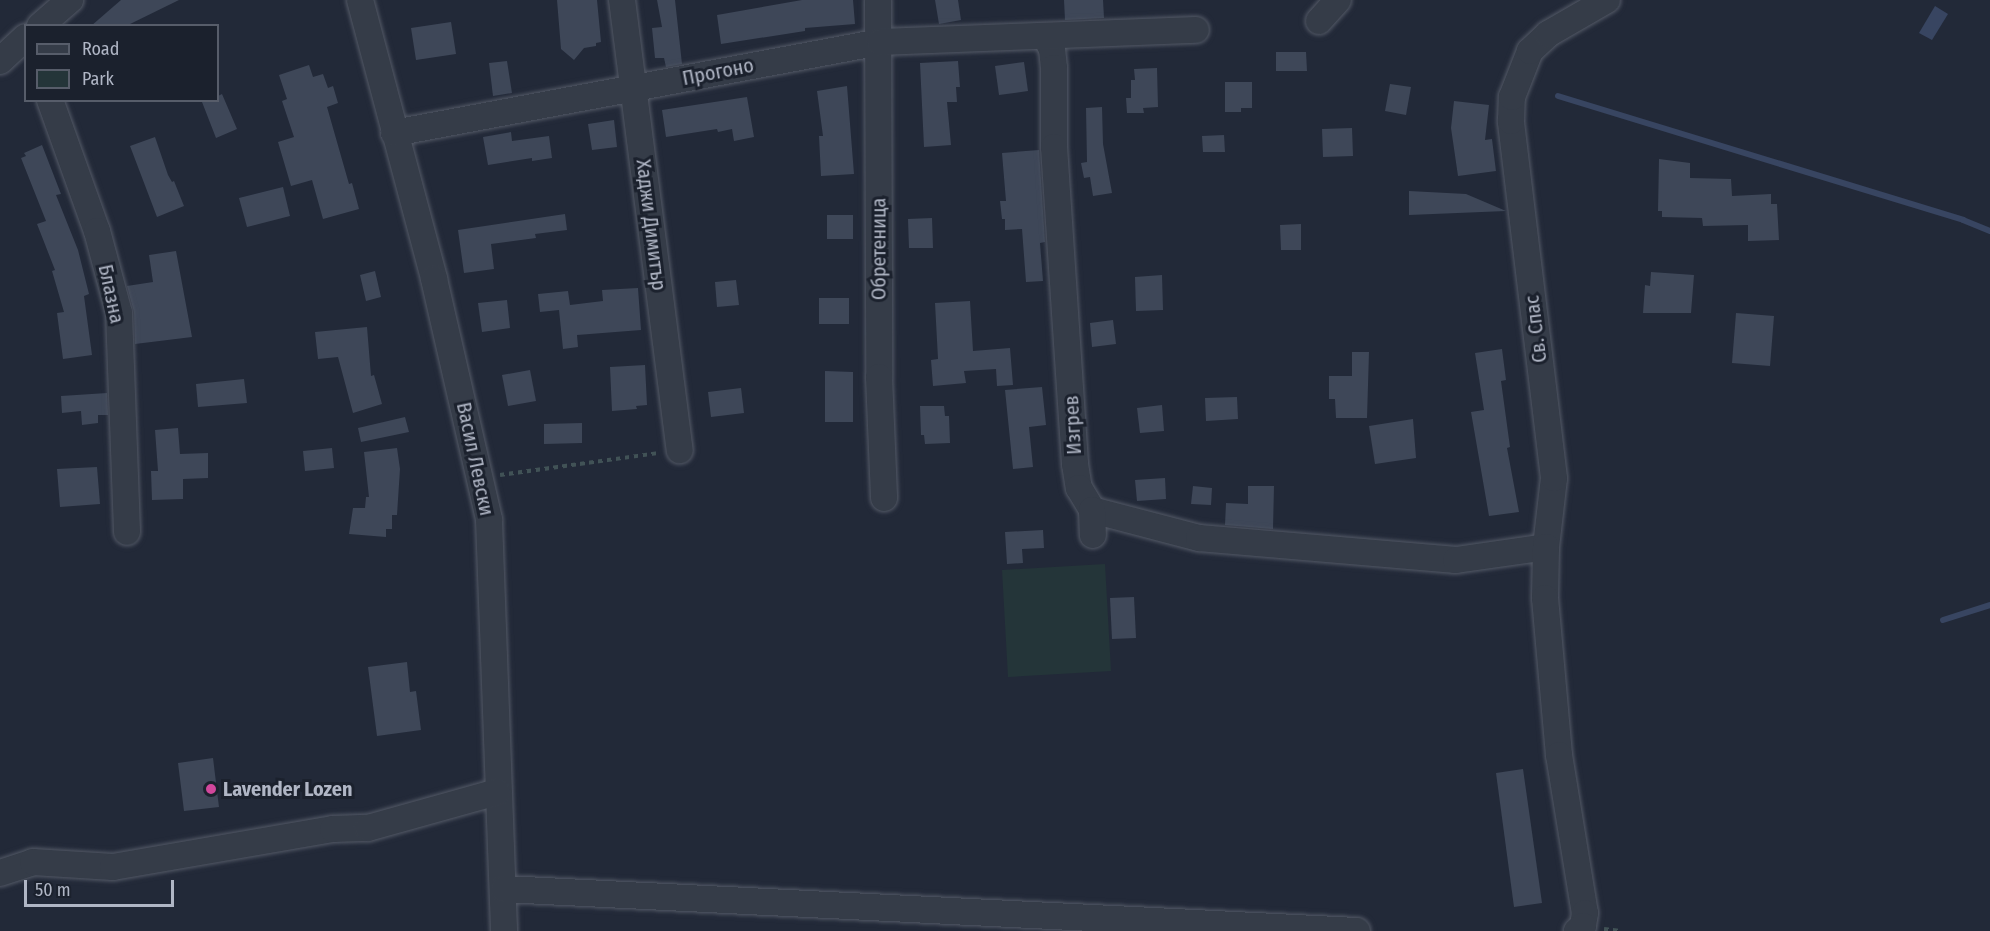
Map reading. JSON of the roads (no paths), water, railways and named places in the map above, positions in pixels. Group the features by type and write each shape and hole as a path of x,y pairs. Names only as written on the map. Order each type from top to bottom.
{"street":[{"path":"43,24 70,0"},
{"name":"Васил Левски","path":"360,0 434,279 482,478 489,520 493,575 497,792 504,889 504,931"},
{"name":"Хаджи Димитър","path":"622,0 680,450"},
{"name":"Обретеница","path":"878,0 880,42 879,377 884,498"},
{"path":"1319,21 1338,0"},
{"name":"Св. Спас","path":"1577,931 1583,926 1585,913 1559,755 1545,598 1546,547 1554,478 1510,121 1512,97 1530,51 1548,34 1607,0"},
{"name":"Прогоно","path":"394,133 880,42 1196,30"},
{"name":"Изгрев","path":"1045,36 1052,49 1054,68 1054,147 1075,464 1079,488 1092,510"},
{"path":"0,61 24,41"},
{"name":"Блазна","path":"51,102 97,231 119,313 127,532"},
{"path":"1093,536 1092,510 1199,538 1391,555 1456,560 1546,547"},
{"path":"0,873 33,862 113,867 333,829 368,828 497,792"},
{"path":"504,889 1357,931"}],"water":[{"path":"1935,6 1948,14 1932,40 1919,33"}],"waterway":[{"path":"1558,96 1963,220 1990,231"},
{"path":"1943,620 1990,605"}],"place":[{"name":"Lavender Lozen","path":"211,789"}]}
